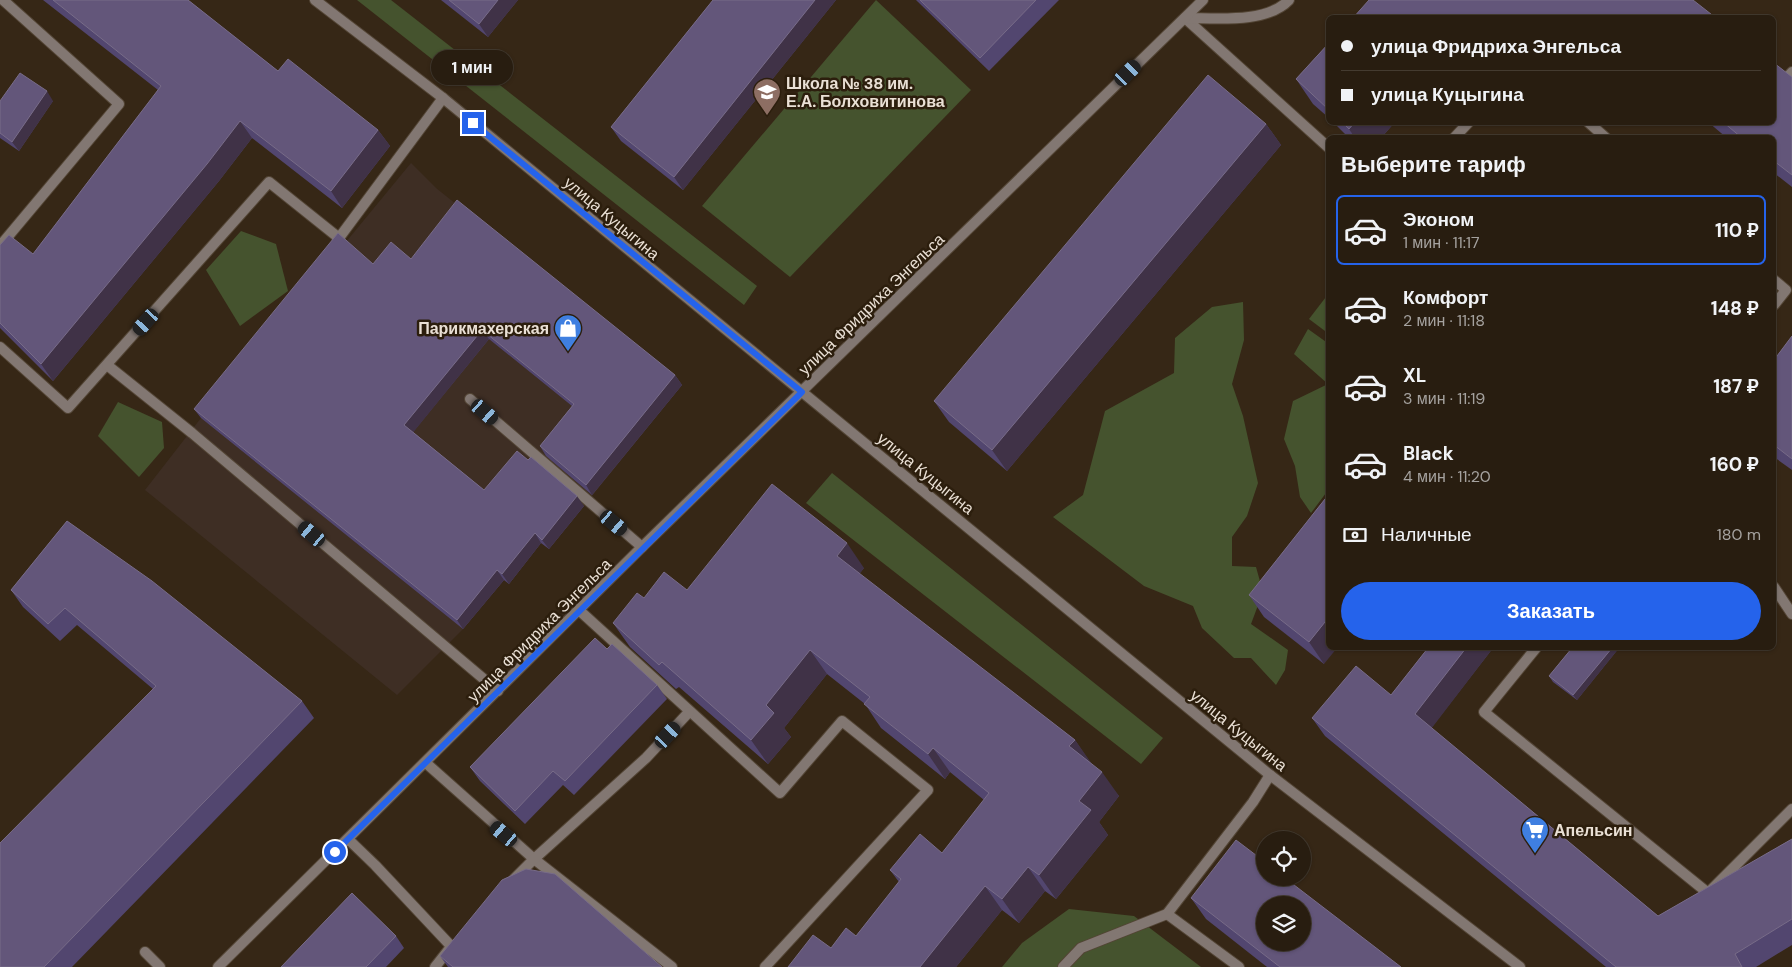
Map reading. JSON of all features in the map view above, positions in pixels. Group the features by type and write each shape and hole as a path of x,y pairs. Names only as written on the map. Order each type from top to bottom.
{"street":[{"path":"1,242 119,104 3,0"},
{"name":"улица Куцыгина","path":"315,0 443,98 1270,775 1520,967"},
{"name":"улица Фридриха Энгельса","path":"218,967 642,548 1203,0"},
{"path":"1185,18 1242,19 1282,7 1289,0"},
{"path":"1185,18 1326,145"},
{"path":"1783,82 1792,72"},
{"path":"0,347 68,408 269,182 339,238 443,98"},
{"path":"1457,135 1466,125"},
{"path":"1591,125 1603,135"},
{"path":"1776,282 1786,290 1776,302"},
{"path":"107,365 199,439 498,691"},
{"path":"470,399 642,548"},
{"path":"1776,590 1792,614"},
{"path":"580,611 780,793 842,721 928,790 765,967"},
{"path":"1534,650 1484,712 1708,893 1792,809"},
{"path":"508,886 534,858 646,758 689,712"},
{"path":"426,763 534,858 672,967"},
{"path":"1063,967 1080,948 1167,914 1253,802 1270,775"},
{"path":"348,839 454,943 434,967"},
{"path":"1167,914 1239,967"},
{"path":"146,952 160,967"}],"shaded area":[{"path":"411,163 436,188 682,385 549,549 541,543 509,584 504,580 463,629 397,695 145,490 201,418"}],"green space":[{"path":"357,0 391,0 757,286 744,305"},
{"path":"876,0 971,90 790,277 702,206"},
{"path":"241,231 276,244 288,291 240,326 206,270"},
{"path":"1326,297 1326,332 1309,319"},
{"path":"1243,302 1244,340 1232,384 1243,416 1258,483 1247,516 1232,537 1232,566 1256,567 1263,592 1251,624 1288,650 1285,670 1276,685 1251,658 1234,658 1202,628 1193,606 1144,586 1053,517 1083,495 1105,411 1174,373 1175,338 1212,307"},
{"path":"1308,329 1326,342 1326,382 1294,354"},
{"path":"1326,385 1326,493 1311,513 1300,497 1295,466 1284,439 1293,401"},
{"path":"118,402 162,422 164,448 139,477 98,436"},
{"path":"832,473 1163,738 1141,764 806,503"},
{"path":"1069,909 1134,916 1201,967 1002,967 1022,943"}],"building":[{"path":"53,0 188,0 278,71 288,59 378,130 331,191 240,121 207,164 41,364 0,323 0,245 9,235 33,254 161,86"},
{"path":"449,0 498,0 479,24"},
{"path":"713,0 815,0 674,177 611,127"},
{"path":"920,0 1036,0 980,58"},
{"path":"1369,0 1693,0 1712,15 1356,15"},
{"path":"1326,46 1326,107 1296,79"},
{"path":"1776,65 1792,77 1792,175 1776,163 1776,135 1738,135 1727,125 1776,125"},
{"path":"20,73 47,91 12,142 0,133 0,101"},
{"path":"1208,75 1266,124 992,450 934,401"},
{"path":"457,200 675,375 586,485 540,446 574,404 482,330 404,425 484,490 517,451 528,460 531,457 577,496 542,540 535,533 502,574 497,570 457,620 194,409 338,233 373,264 391,242 411,259"},
{"path":"1792,336 1792,459 1776,447 1776,357"},
{"path":"772,484 847,543 837,556 1075,740 1069,746 1102,772 1079,801 1091,810 1039,875 1028,867 1002,899 985,886 920,967 788,967 813,935 831,948 846,928 856,936 901,879 890,870 920,834 942,853 989,793 933,748 928,754 864,704 870,697 810,650 766,705 774,713 751,740 662,662 659,665 613,623 637,593 644,598 664,572 687,590"},
{"path":"1326,498 1326,621 1309,642 1249,595"},
{"path":"67,521 152,581 302,701 44,967 0,967 0,843 156,686 65,608 48,624 11,590"},
{"path":"595,638 607,649 612,644 657,685 565,781 553,771 515,811 470,767"},
{"path":"1426,650 1464,650 1415,714 1658,916 1792,839 1792,919 1735,954 1742,967 1616,967 1312,718 1356,666 1391,695"},
{"path":"1570,650 1610,650 1573,695 1549,676"},
{"path":"1236,840 1256,855 1256,886 1295,886 1308,896 1256,896 1256,948 1191,898"},
{"path":"526,869 555,874 662,967 453,967 440,956 502,880"},
{"path":"352,893 396,936 366,967 281,967"},
{"path":"1311,898 1401,967 1280,967 1259,951 1311,951"}],"place":[{"name":"Школа № 38 им. Е.А. Болховитинова","path":"767,116"},
{"name":"Парикмахерская","path":"568,352"},
{"name":"Апельсин","path":"1535,854"}],"route":[{"path":"335,852 802,392 760,360 473,123"}]}
